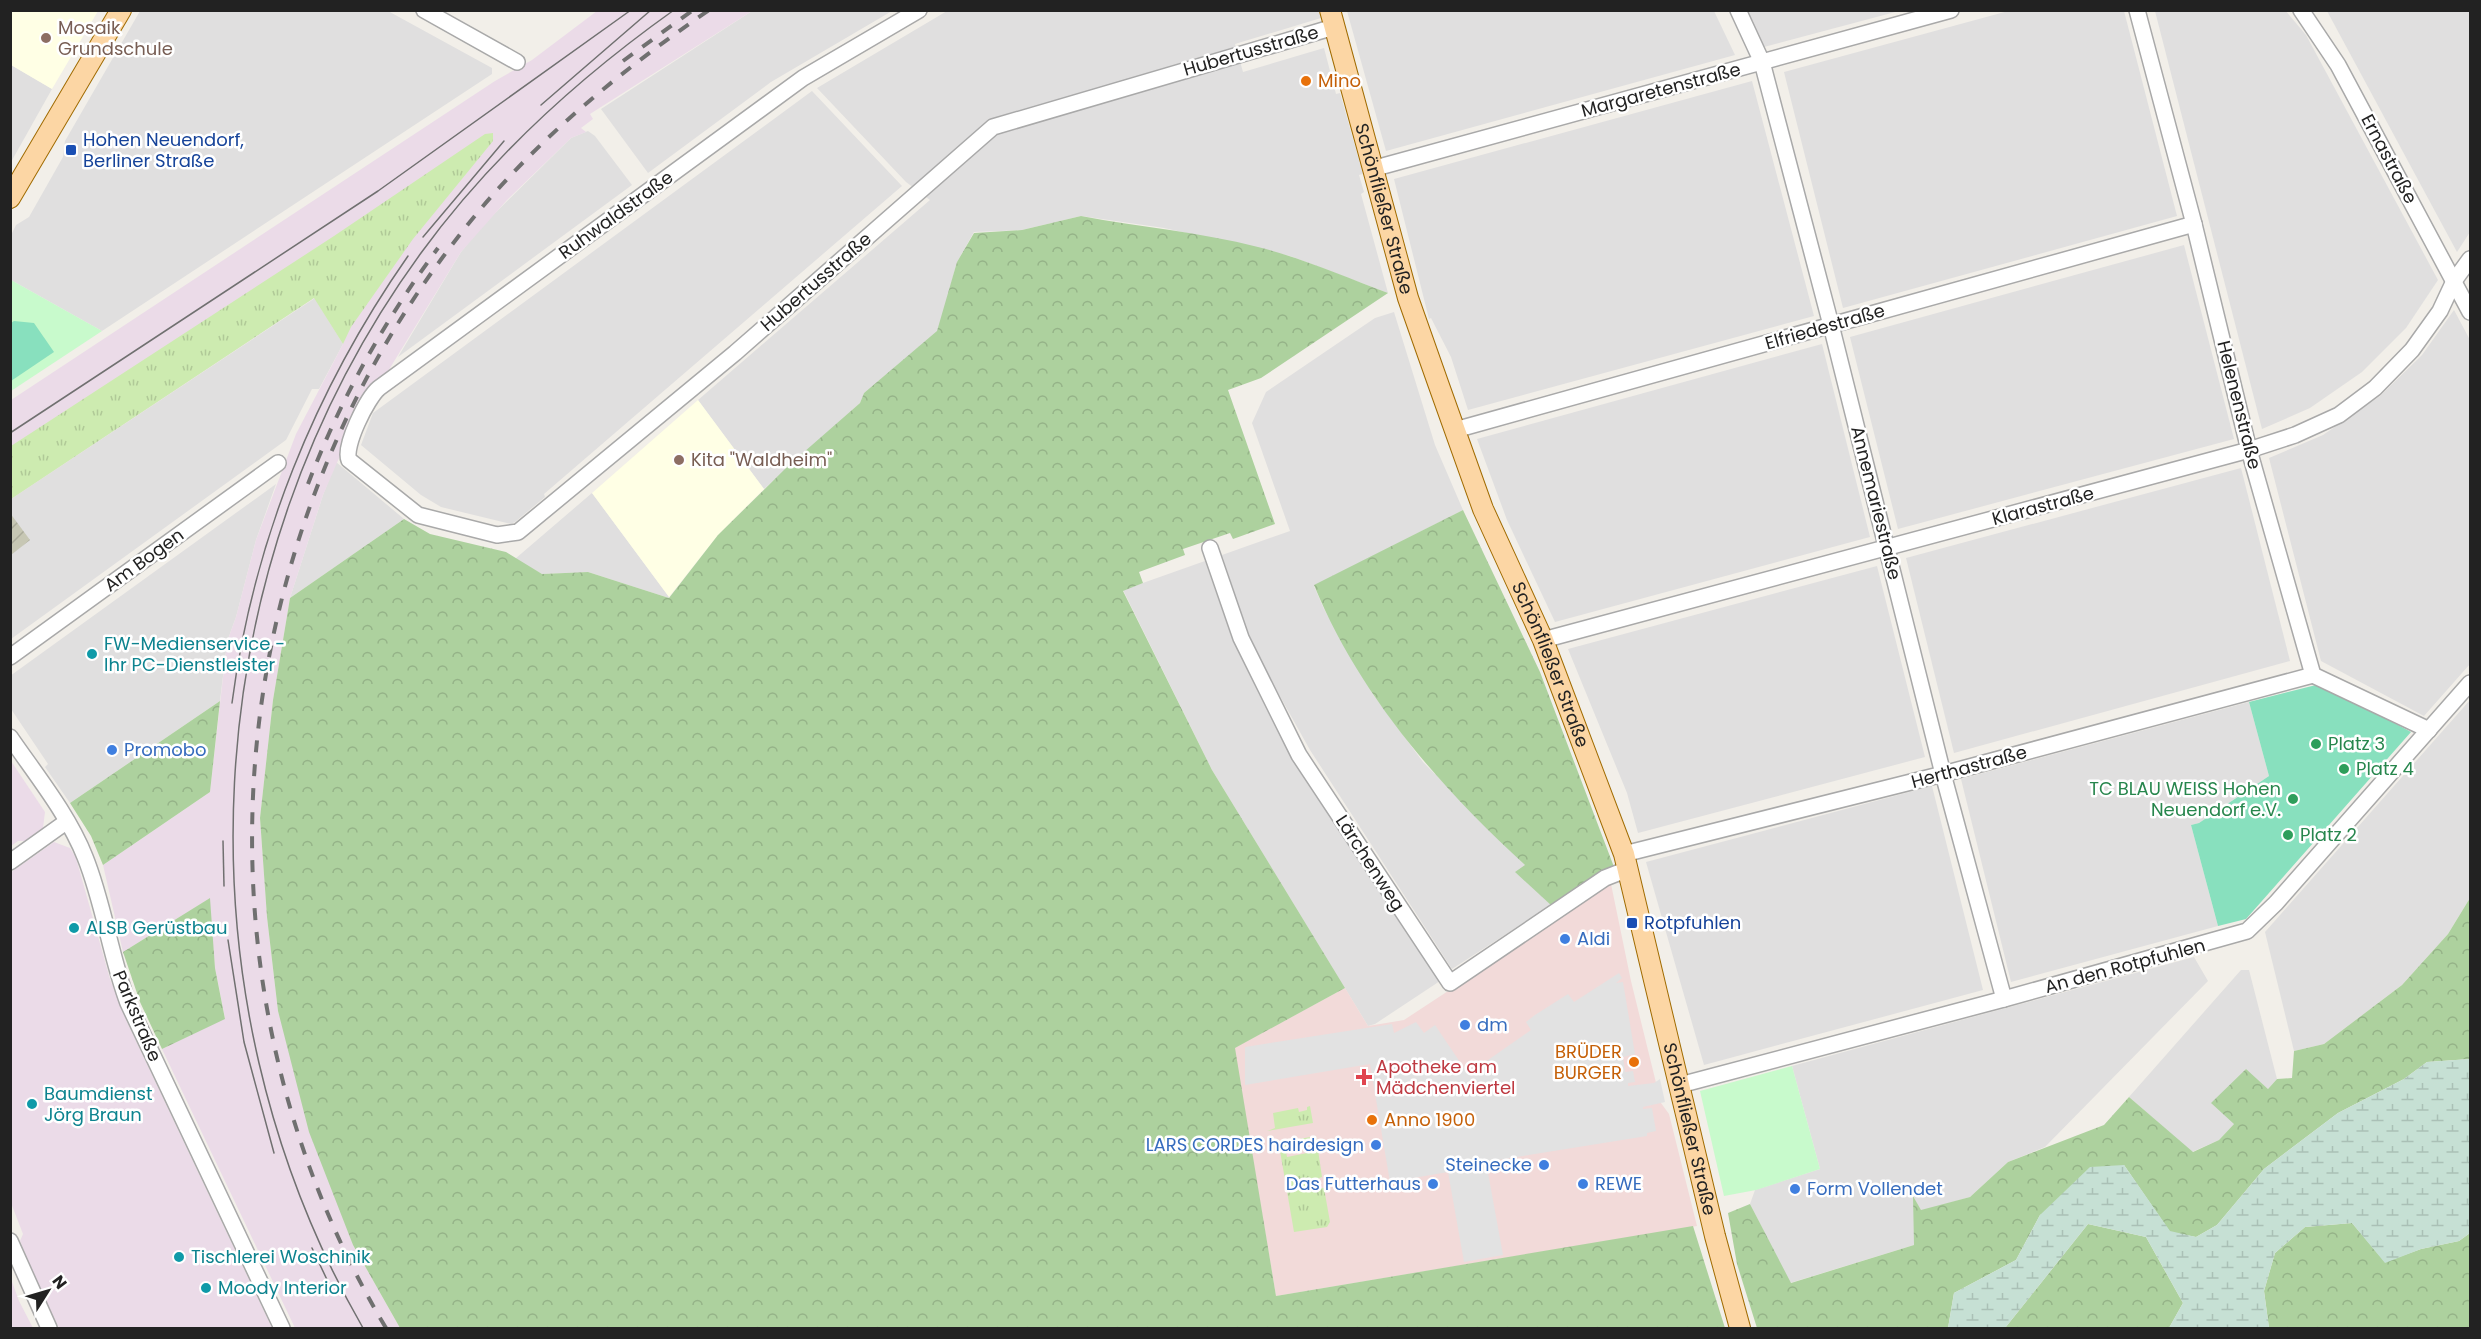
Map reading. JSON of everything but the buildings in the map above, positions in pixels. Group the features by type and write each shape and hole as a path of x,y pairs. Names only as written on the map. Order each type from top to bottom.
{"main road":[{"path":"10,198 121,10"},
{"name":"Schönfließer Straße","path":"1332,19 1408,298 1495,538 1543,640 1626,861 1715,1236 1740,1329"}],"street":[{"path":"424,10 517,62"},
{"name":"Ruhwaldstraße","path":"347,451 369,398 379,388 803,78 919,10"},
{"name":"Annemariestraße","path":"1738,10 1762,62 1888,547 1943,774 2004,999"},
{"name":"Margaretenstraße","path":"1372,169 1951,10"},
{"name":"Helenenstraße","path":"2137,10 2194,224 2249,450 2313,675"},
{"name":"Ernastraße","path":"2303,11 2338,65 2470,312"},
{"name":"Hubertusstraße","path":"347,451 349,460 418,515 497,535 518,532 735,353 993,127 1332,19"},
{"name":"Elfriedestraße","path":"1455,430 2194,224"},
{"name":"Klarastraße","path":"1543,640 2249,450 2295,435 2339,415 2375,388 2412,350 2440,311 2454,281 2470,259"},
{"name":"Am Bogen","path":"10,657 278,463"},
{"name":"Lärchenweg","path":"1210,548 1241,638 1295,746 1393,900 1450,983 1605,878 1626,861"},
{"path":"2313,675 2429,730"},
{"name":"Herthastraße","path":"1626,861 2313,675"},
{"name":"An den Rotpfuhlen","path":"1680,1085 2004,999 2247,931 2276,903 2470,682"},
{"name":"Parkstraße","path":"10,737 66,822 89,868 111,952 128,1003 282,1329"},
{"path":"10,862 66,822"},
{"path":"10,1241 49,1329"}],"shaded area":[{"name":"Mosaik Grundschule","path":"11,10 98,11 52,89 11,65"},
{"path":"2012,10 2124,11 2177,216 1843,308 1784,72"},
{"path":"2285,10 2306,35 2438,280 2406,328 2362,372 2310,408 2262,429 2155,11"},
{"path":"140,11 388,11 492,68 492,74 102,331 11,280 11,235 16,225 29,217 63,157 65,141"},
{"path":"597,11 752,11 590,114 593,119 581,128 586,132 571,138 507,200 461,252 349,435 323,495 290,598 273,700 260,818 267,917 278,1011 353,1245 400,1328 295,1328 162,1049 225,1018 215,968 209,899 123,952 103,865 210,792 227,642 236,617 256,540 296,434 343,344 314,298 11,499 11,400 495,81 532,60"},
{"path":"752,11 892,11 771,82 648,173 601,109"},
{"path":"947,11 1319,11 1321,18 1235,44 1243,72 1324,48 1336,94 1340,93 1363,174 1359,175 1364,192 1361,194 1388,293 1290,256 1164,228 1081,216 1022,230 974,232 957,262 938,331 864,393 860,403 764,489 698,400 930,200 906,182 817,88"},
{"path":"1347,11 1714,11 1735,55 1386,151"},
{"path":"1747,11 1899,11 1764,47"},
{"path":"2327,11 2470,11 2470,232 2457,252"},
{"path":"11,65 52,89 11,162"},
{"path":"1752,81 1814,316 1468,410 1451,357 1431,318 1429,319 1394,179"},
{"path":"812,91 902,186 544,494 545,497 515,522 511,524 441,507 421,495 361,445 373,413"},
{"path":"588,131 595,136 632,185 398,357 461,252 483,225 571,138"},
{"path":"2184,245 2234,439 1898,529 1850,337"},
{"path":"315,298 343,344 319,389 312,389 286,440 11,639 11,499"},
{"path":"2454,310 2470,340 2470,664 2424,716 2321,661 2269,458 2323,435 2380,396 2422,355"},
{"path":"1394,312 1435,445 1463,510 1314,586 1324,609 1372,693 1423,762 1526,866 1516,872 1551,905 1452,969 1310,750 1272,682 1246,628 1222,555 1290,531 1252,423 1266,392 1375,318"},
{"path":"1822,344 1870,537 1555,622 1507,520 1477,439"},
{"path":"698,400 764,489 718,535 669,597 592,493"},
{"path":"336,462 404,519 290,598 323,495"},
{"path":"2241,468 2290,661 1954,753 1906,558"},
{"path":"276,484 256,540 236,617 227,642 220,701 70,803 45,767 48,764 11,709 10,676"},
{"path":"592,493 669,598 588,572 542,574 515,559"},
{"path":"10,513 30,540 11,555 10,555"},
{"path":"1205,561 1231,635 1260,696 1293,755 1440,981 1375,1024 1368,1026 1212,770 1123,590"},
{"path":"1877,566 1925,757 1638,833 1627,793 1568,649"},
{"path":"2470,700 2470,898 2448,934 2402,985 2324,1044 2294,1051 2265,932"},
{"path":"2249,702 2269,776 2199,823 2191,825 2218,926 2011,982 1961,779"},
{"path":"11,761 45,812 43,828 25,841 18,841 11,846"},
{"path":"1932,786 1983,990 1704,1065 1646,862"},
{"path":"54,842 70,848 76,858 110,979 127,1022 272,1328 59,1328 40,1290 20,1241 23,1234 11,1203 10,873"},
{"path":"1611,884 1631,981 1661,1103 1669,1114 1697,1226 1276,1296 1234,1048 1345,988 1368,1026 1404,1020"},
{"path":"2194,957 2208,981 2045,1147 2008,1162 1970,1197 1921,1211 1914,1198 1914,1245 1790,1283 1750,1204 1755,1190 1820,1169 1792,1066"},
{"path":"2241,970 2249,970 2277,1079 2268,1089 2245,1069 2234,1124 2219,1140 2192,1152 2129,1097"},
{"path":"1619,973 1622,978 1616,983 1623,982 1635,1054 1623,1057 1625,1072 1633,1071 1635,1082 1628,1083 1628,1086 1654,1083 1660,1079 1665,1102 1643,1107 1643,1109 1652,1108 1656,1131 1647,1133 1647,1136 1486,1162 1503,1255 1464,1262 1448,1172 1390,1182 1370,1064 1245,1085 1245,1047 1392,1024 1394,1033 1416,1022 1424,1033 1435,1025 1468,1074 1531,1030 1526,1022 1535,1015 1568,994 1574,1002"},
{"path":"11,1279 19,1301 33,1328 11,1328"}],"green space":[{"path":"493,133 493,141 413,239 351,327 343,344 314,298 11,499 11,446 334,236 485,134"},
{"path":"1081,216 1192,234 1274,251 1388,293 1261,378 1228,390 1275,524 1233,539 1230,533 1183,549 1185,555 1139,572 1143,583 1123,591 1212,770 1345,988 1235,1048 1276,1296 1693,1226 1725,1328 400,1328 353,1245 309,1132 278,1011 267,917 260,818 273,700 290,598 404,519 430,534 506,552 542,574 588,572 669,598 718,535 788,466 860,403 864,393 937,331 957,262 974,233 1022,230"},
{"path":"11,280 102,331 11,391"},
{"path":"14,321 34,323 54,352 11,381 11,323"},
{"path":"1463,510 1540,672 1614,867 1553,907 1515,872 1525,865 1462,803 1404,737 1354,664 1332,625 1314,585"},
{"name":"TC BLAU WEISS Hohen Neuendorf e.V.","path":"2316,685 2326,686 2411,732 2246,919 2218,926 2191,825 2199,823 2269,776 2249,702"},
{"path":"220,701 210,792 103,865 91,836 70,803"},
{"path":"210,898 215,968 225,1019 162,1049 140,1002 123,952"},
{"path":"2470,898 2470,1059 2427,1062 2404,1079 2338,1113 2264,1169 2217,1225 2196,1237 2170,1232 2124,1165 2040,1215 2016,1260 1954,1293 1948,1328 1757,1328 1737,1264 1728,1213 1750,1204 1791,1283 1914,1245 1913,1196 1921,1210 1970,1197 2008,1162 2104,1125 2129,1097 2193,1152 2219,1140 2234,1124 2211,1103 2246,1069 2268,1089 2277,1079 2292,1078 2294,1051 2324,1044 2402,985 2448,934"},
{"path":"2470,1059 2470,1233 2459,1241 2421,1249 2385,1263 2352,1223 2305,1227 2275,1253 2264,1291 2269,1328 2169,1328 2183,1303 2146,1237 2088,1224 2005,1328 1948,1328 1954,1293 2016,1260 2040,1215 2090,1167 2124,1165 2170,1231 2196,1237 2217,1225 2264,1169 2338,1113 2404,1079 2427,1062"},
{"path":"1792,1066 1820,1169 1756,1190 1724,1196 1700,1091"},
{"path":"1310,1106 1313,1123 1267,1131 1275,1128 1273,1113 1298,1108 1299,1112 1307,1110"},
{"path":"1316,1136 1322,1177 1319,1178 1320,1188 1324,1188 1330,1222 1327,1227 1294,1232 1279,1145 1269,1144 1293,1140 1293,1145 1285,1146 1287,1157 1312,1152 1311,1142 1300,1144 1299,1139"},
{"path":"2352,1223 2385,1262 2421,1249 2459,1241 2470,1233 2470,1328 2269,1328 2264,1291 2275,1253 2305,1227"},
{"path":"2088,1224 2146,1237 2183,1303 2169,1328 2005,1328"}],"tram line":[{"path":"10,433 378,191 631,10"},
{"path":"541,105 651,10"},
{"path":"363,1328 301,1199 259,1063 237,923 234,782 252,642 289,506 345,375 421,253 476,184 537,121 603,64 674,10"},
{"path":"423,237 504,141"},
{"path":"232,703 255,584 272,526 293,469 344,359 408,256"},
{"path":"223,841 224,886"},
{"path":"228,940 244,1042 274,1153"},
{"path":"312,1248 330,1286"}],"railway":[{"path":"623,61 693,10"},
{"path":"386,1328 321,1196 277,1058 255,915 254,772 275,629 316,491 377,359 458,237 485,204 543,142 607,86 709,10"},
{"path":"308,484 334,422 365,362 399,304 438,248"}],"place":[{"name":"Mosaik Grundschule","path":"46,38"},
{"name":"Mino","path":"1306,81"},
{"name":"Hohen Neuendorf, Berliner Straße","path":"71,150"},
{"name":"Kita \"Waldheim\"","path":"679,460"},
{"name":"FW-Medienservice - Ihr PC-Dienstleister","path":"92,654"},
{"name":"Platz 3","path":"2316,744"},
{"name":"Promobo","path":"112,750"},
{"name":"Platz 4","path":"2344,769"},
{"name":"TC BLAU WEISS Hohen Neuendorf e.V.","path":"2293,799"},
{"name":"Platz 2","path":"2288,835"},
{"name":"Rotpfuhlen","path":"1632,923"},
{"name":"ALSB Gerüstbau","path":"74,928"},
{"name":"Aldi","path":"1565,939"},
{"name":"dm","path":"1465,1025"},
{"name":"BRÜDER BURGER","path":"1634,1062"},
{"name":"Apotheke am Mädchenviertel","path":"1364,1077"},
{"name":"Baumdienst Jörg Braun","path":"32,1104"},
{"name":"Anno 1900","path":"1372,1120"},
{"name":"LARS CORDES hairdesign","path":"1376,1145"},
{"name":"Steinecke","path":"1544,1165"},
{"name":"Das Futterhaus","path":"1433,1184"},
{"name":"REWE","path":"1583,1184"},
{"name":"Form Vollendet","path":"1795,1189"},
{"name":"Tischlerei Woschinik","path":"179,1257"},
{"name":"Moody Interior","path":"206,1288"}]}
